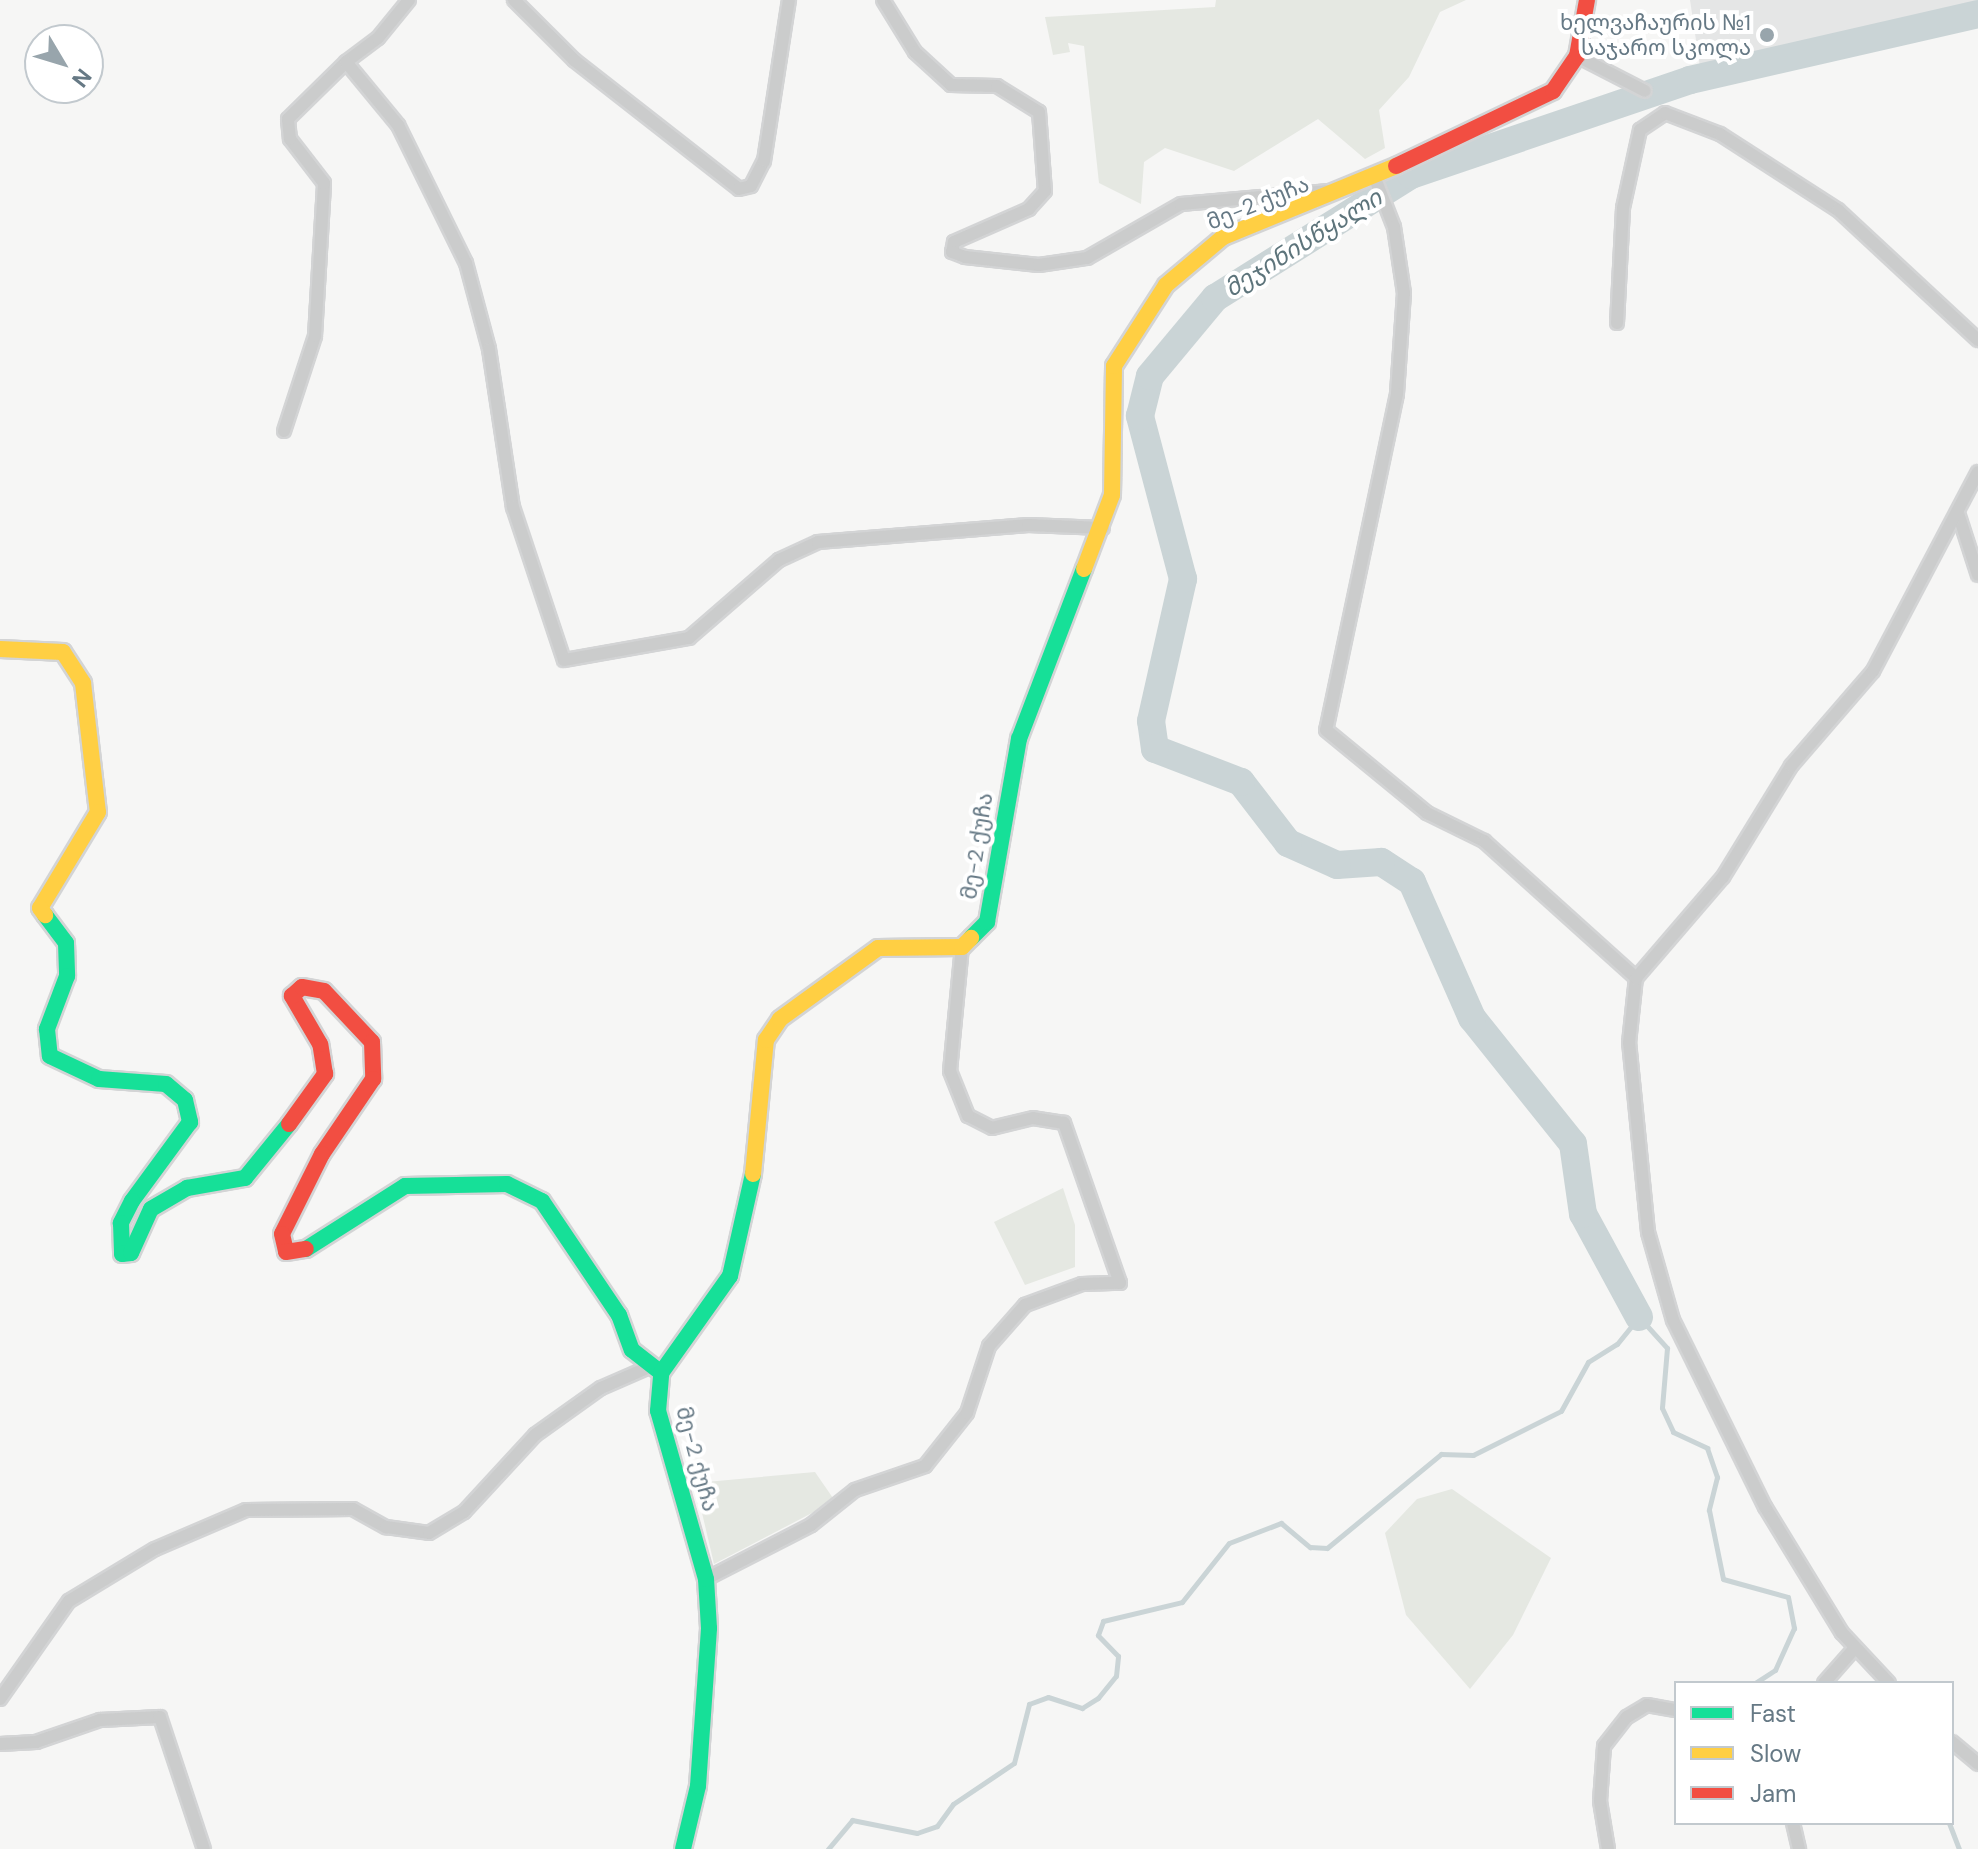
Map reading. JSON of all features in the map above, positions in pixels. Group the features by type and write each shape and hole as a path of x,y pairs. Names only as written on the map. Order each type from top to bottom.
{"street":[{"path":"284,431 315,336 324,183 290,139 288,119 346,62 378,38 409,0"},
{"path":"514,0 574,60 739,189 751,186 764,161 789,0"},
{"path":"883,0 915,52 951,85 997,86 1039,112 1045,191 1029,209 954,242 952,252 965,257 1039,265 1087,258 1181,204 1347,189"},
{"name":"მე-2 ქუჩა","path":"962,947 987,922 1019,739 1103,528 1116,459 1114,366 1131,331 1201,250 1347,189 1376,182 1553,91 1577,56 1587,0"},
{"path":"1577,56 1645,91"},
{"path":"346,62 398,125 466,263 489,349 513,507 564,660 689,638 779,560 818,542 1028,525 1103,528"},
{"path":"1617,323 1623,208 1640,130 1665,113 1720,134 1838,210 1978,340"},
{"path":"1376,182 1388,211 1404,293 1397,394 1326,730 1427,813 1484,841 1636,978"},
{"path":"1887,1681 1854,1649 1765,1507 1673,1320 1639,1170 1629,1043 1636,978 1723,877 1791,766 1873,671 1978,472"},
{"path":"1958,513 1978,575"},
{"path":"0,649 63,652 83,683 98,812 40,908 66,943 67,976 47,1029 50,1056 99,1079 166,1084 185,1100 190,1122 132,1201 121,1223 122,1254 131,1253 151,1209 187,1188 245,1178 265,1159 325,1074 320,1044 292,996 302,987 324,991 372,1042 373,1079 322,1154 282,1234 286,1252 304,1250 405,1186 507,1184 542,1201 654,1370"},
{"path":"0,1699 69,1601 155,1549 246,1510 353,1509 386,1527 429,1533 464,1512 535,1435 601,1388 654,1370 730,1276 754,1168 766,1040 780,1019 878,948 962,947 950,1071 968,1116 992,1128 1033,1118 1064,1123 1120,1283 1082,1284 1025,1305 989,1346 967,1413 925,1466 855,1490 790,1537 706,1579"},
{"name":"მე-2 ქუჩა","path":"654,1370 658,1411 706,1579 706,1706 683,1849"},
{"path":"1826,1681 1854,1649"},
{"path":"1608,1849 1600,1801 1604,1746 1627,1717 1647,1705 1674,1710"},
{"path":"0,1744 36,1742 100,1720 160,1717 204,1849"},
{"path":"1954,1744 1978,1764"},
{"path":"1793,1825 1799,1849"}],"shaded area":[{"path":"1216,0 1466,0 1440,12 1409,77 1379,110 1385,148 1365,159 1318,119 1234,171 1165,148 1144,162 1141,204 1099,183 1084,46 1068,43 1070,52 1053,55 1045,17 1215,7"},
{"name":"ხელვაჩაურის №1 საჯარო სკოლა","path":"1690,0 1978,0 1978,3 1700,67"},
{"path":"1063,1188 1075,1225 1075,1267 1025,1285 994,1222"},
{"path":"815,1472 835,1501 714,1564 695,1483"},
{"path":"1452,1489 1551,1558 1513,1635 1470,1689 1406,1615 1385,1533 1417,1499"}],"waterway":[{"name":"მეჯინისწყალი","path":"1639,1317 1583,1214 1573,1144 1472,1018 1412,882 1381,862 1337,865 1288,843 1241,782 1155,749 1151,721 1183,579 1140,416 1150,376 1215,298 1411,175 1690,80 1978,14"},
{"path":"828,1849 852,1820 917,1833 937,1826 953,1804 1014,1763 1029,1704 1048,1697 1082,1708 1098,1698 1116,1676 1118,1656 1098,1635 1103,1621 1182,1602 1229,1543 1281,1523 1310,1547 1327,1548 1441,1454 1473,1455 1561,1411 1588,1362 1617,1344 1639,1317 1667,1348 1662,1408 1673,1432 1707,1448 1717,1477 1709,1510 1723,1579 1788,1597 1794,1628 1775,1670 1758,1681"},
{"path":"1950,1825 1959,1849"}],"traffic: fast":[{"path":"971,938 987,922 1019,739 1084,569"},
{"path":"45,915 66,943 67,976 47,1029 50,1056 99,1079 166,1084 185,1100 190,1122 132,1201 121,1223 122,1254 131,1253 151,1209 187,1188 245,1178 289,1124"},
{"path":"683,1849 698,1786 709,1628 706,1579 658,1411 661,1373 730,1276 753,1174"},
{"path":"306,1249 405,1186 507,1184 542,1201 619,1315 632,1350 661,1373"}],"traffic: slow":[{"path":"1084,569 1112,495 1114,366 1166,285 1223,237 1396,166"},
{"path":"0,649 63,652 83,683 98,812 40,908 45,915"},
{"path":"753,1174 766,1040 780,1019 878,948 962,947 971,938"}],"traffic: jam":[{"path":"1396,166 1553,91 1577,56 1587,0"},
{"path":"289,1124 325,1074 320,1044 292,996 302,987 324,991 372,1042 373,1079 322,1154 282,1234 286,1252 306,1249"}],"place":[{"name":"ხელვაჩაურის №1 საჯარო სკოლა","path":"1767,35"}]}
